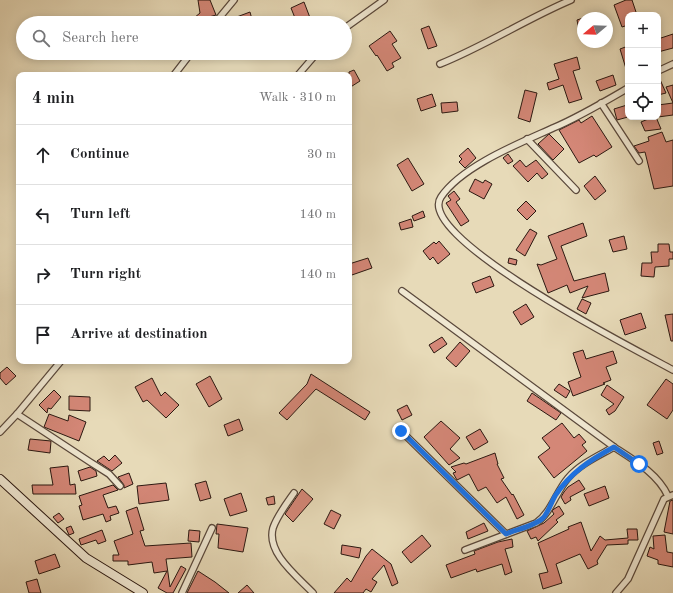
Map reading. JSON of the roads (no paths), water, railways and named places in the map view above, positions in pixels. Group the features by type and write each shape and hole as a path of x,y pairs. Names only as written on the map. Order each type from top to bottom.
{"street":[{"path":"221,16 234,0"},
{"path":"352,23 384,0"},
{"path":"440,64 464,54 549,9 571,0"},
{"path":"176,72 186,60"},
{"path":"301,72 311,60"},
{"path":"661,70 673,64"},
{"path":"625,90 554,128 527,139 494,156 457,181 440,198 438,204 441,218 471,249 527,288 673,370"},
{"path":"601,103 639,161"},
{"path":"527,139 576,190"},
{"path":"402,291 639,464 660,482 671,496 664,499 628,579 616,593"},
{"path":"0,432 59,364"},
{"path":"17,414 100,468 120,486"},
{"path":"401,431 506,534"},
{"path":"464,550 536,523 543,518 554,497 568,478 589,461 614,447"},
{"path":"0,479 86,558 143,593"},
{"path":"294,493 273,527 273,544 289,568 313,593"},
{"path":"182,593 212,528"}]}
